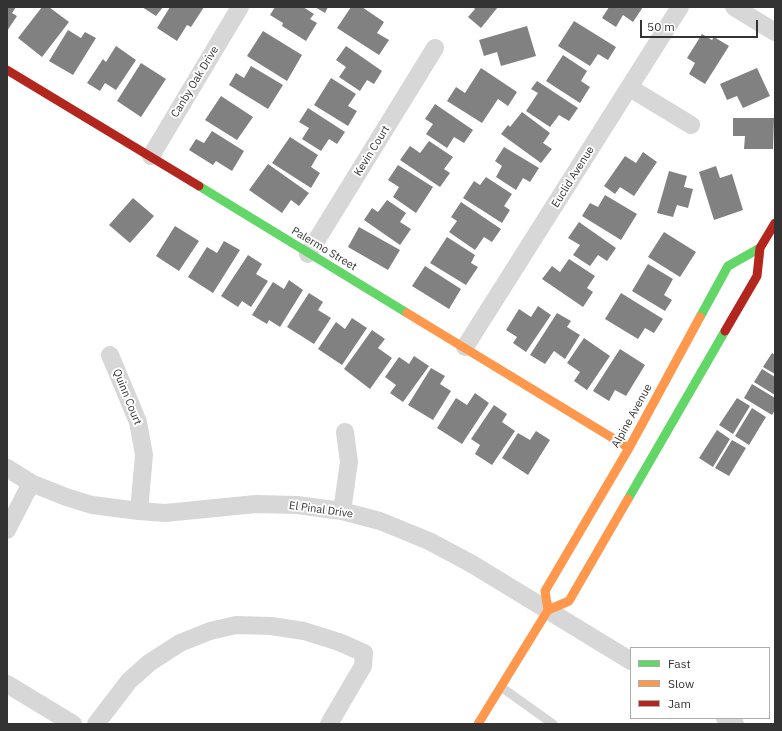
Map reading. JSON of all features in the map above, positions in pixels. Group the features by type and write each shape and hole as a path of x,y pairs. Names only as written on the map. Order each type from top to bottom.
{"street":[{"name":"Canby Oak Drive","path":"151,156 240,7"},
{"name":"Euclid Avenue","path":"465,347 680,7"},
{"path":"734,7 775,32"},
{"name":"Kevin Court","path":"308,254 435,48"},
{"name":"Palermo Street","path":"7,70 151,156 308,254 465,347 628,448"},
{"path":"630,88 691,125"},
{"name":"Alpine Avenue","path":"760,248 728,266 628,448 545,591 548,610 569,601 757,276 760,248 775,223"},
{"name":"Quinn Court","path":"110,355 138,422 144,455 140,511"},
{"path":"342,510 349,462 345,432"},
{"name":"El Pinal Drive","path":"7,468 31,483 66,497 92,505 140,511 165,512 256,504 297,506 342,510 380,521 429,541 472,564 630,660"},
{"path":"7,530 31,483"},
{"path":"478,724 548,610"},
{"path":"96,724 129,681 149,663 180,643 210,631 236,626 277,627 304,631 364,653 363,666 329,724"},
{"path":"7,684 73,724"}],"lane":[{"path":"501,687 553,724"}],"building":[{"path":"7,7 16,7 12,13 17,16 7,31"},
{"path":"42,7 49,7 69,22 42,57 18,38"},
{"path":"142,7 163,7 156,16"},
{"path":"170,7 204,7 191,27 187,25 177,41 157,28"},
{"path":"275,7 303,7 314,14 310,19 317,23 306,41 282,26 283,23 270,15"},
{"path":"315,7 328,7 325,13"},
{"path":"351,7 362,7 384,22 377,33 389,40 379,55 337,28"},
{"path":"473,7 498,7 481,28 468,17 475,9"},
{"path":"609,7 643,7 633,22 623,15 616,27 602,18"},
{"path":"574,21 616,47 608,60 598,54 590,66 558,46"},
{"path":"527,26 536,56 501,66 497,52 484,56 479,40"},
{"path":"68,30 81,38 85,32 96,38 73,75 49,61"},
{"path":"263,31 302,55 287,81 247,56"},
{"path":"702,34 712,40 714,37 729,46 705,84 689,74 695,63 687,58"},
{"path":"116,46 136,60 116,90 105,83 100,91 87,83 103,59 106,62"},
{"path":"346,46 382,71 374,84 367,80 360,91 339,77 346,67 336,60"},
{"path":"563,55 587,71 581,81 590,87 580,103 546,81"},
{"path":"141,63 166,79 141,117 117,101"},
{"path":"251,66 283,85 268,109 229,85 236,73 244,78"},
{"path":"481,68 517,92 508,106 498,99 482,123 447,101 456,87 465,93"},
{"path":"757,68 770,96 743,108 737,96 727,100 720,84"},
{"path":"331,78 356,94 348,106 357,111 348,126 314,105"},
{"path":"537,81 578,108 569,121 559,115 550,127 526,111 538,93 531,89"},
{"path":"221,96 253,117 237,140 205,120"},
{"path":"435,104 473,130 464,143 454,137 447,148 426,134 433,124 425,119"},
{"path":"308,108 345,132 337,144 329,139 321,151 302,139 309,128 299,122"},
{"path":"522,112 550,133 543,143 552,149 541,163 501,134 508,125 510,127"},
{"path":"733,118 774,118 773,149 744,149 745,136 733,136"},
{"path":"212,131 244,151 232,171 216,161 213,165 189,150 196,139 204,143"},
{"path":"290,137 318,155 311,167 320,173 311,188 272,163"},
{"path":"429,141 453,157 444,169 450,173 440,187 400,160 410,146 420,153"},
{"path":"504,147 539,168 530,182 523,178 516,190 496,177 502,166 495,161"},
{"path":"643,152 657,162 634,196 620,187 615,194 604,186 625,156 636,163"},
{"path":"268,164 309,193 299,206 291,200 282,213 249,190"},
{"path":"398,165 433,187 416,213 393,197 399,187 388,180"},
{"path":"716,166 720,178 732,174 743,210 714,220 699,172"},
{"path":"669,171 687,176 684,187 693,189 688,208 677,205 673,217 657,213"},
{"path":"486,177 512,194 504,206 510,210 502,223 463,198 474,181 480,185"},
{"path":"605,195 637,214 621,240 582,216 590,203 598,207"},
{"path":"133,198 154,216 130,243 109,225"},
{"path":"387,200 406,213 400,222 411,229 400,245 364,220 372,208 378,212"},
{"path":"461,202 501,229 492,242 484,237 475,250 449,232 457,221 451,217"},
{"path":"579,222 616,248 607,261 598,255 590,266 573,255 580,245 568,238"},
{"path":"175,226 199,241 179,271 156,256"},
{"path":"359,227 400,250 388,270 348,247"},
{"path":"664,232 696,252 680,277 648,257"},
{"path":"447,237 475,255 471,263 478,267 466,285 430,263"},
{"path":"224,241 240,250 213,293 188,277 207,247 217,253"},
{"path":"248,255 262,264 256,274 268,281 251,307 242,301 238,307 221,296"},
{"path":"569,259 595,276 587,288 593,292 583,307 542,279 552,266 560,272"},
{"path":"648,264 673,279 664,295 672,300 665,311 632,291"},
{"path":"425,266 461,289 449,309 412,286"},
{"path":"289,280 303,290 280,327 269,320 267,324 252,315 273,282 284,289"},
{"path":"309,293 323,302 318,310 331,318 314,344 287,327"},
{"path":"621,293 663,319 654,333 645,328 638,339 605,319"},
{"path":"538,306 551,315 526,352 513,343 517,337 506,330 519,309 531,317"},
{"path":"557,313 571,321 567,327 580,335 565,359 554,351 545,364 530,355"},
{"path":"352,318 367,328 342,365 318,349 336,322 345,329"},
{"path":"372,330 385,339 378,348 392,358 370,389 344,369"},
{"path":"584,338 610,356 587,390 574,381 580,372 567,363"},
{"path":"620,349 645,365 626,396 615,390 609,401 593,391"},
{"path":"772,353 775,355 775,374 763,367"},
{"path":"414,356 429,366 403,402 390,393 396,385 385,377 399,357 409,364"},
{"path":"431,368 445,376 440,384 451,391 433,420 408,405"},
{"path":"762,369 775,377 775,395 754,382"},
{"path":"752,384 775,398 775,410 772,415 744,398"},
{"path":"475,393 489,403 462,444 437,428 456,398 467,405"},
{"path":"737,398 750,406 733,434 719,425"},
{"path":"494,405 507,414 502,422 515,431 492,465 475,454 480,445 471,439"},
{"path":"752,408 766,417 749,445 735,436"},
{"path":"717,430 730,439 713,467 699,458"},
{"path":"536,431 550,440 528,475 502,458 518,433 530,440"},
{"path":"732,440 746,448 729,476 715,468"}],"traffic: fast":[{"path":"199,186 407,313"},
{"path":"700,317 728,266 760,248"},
{"path":"628,499 725,331"}],"traffic: slow":[{"path":"407,313 629,448"},
{"path":"548,610 545,591 629,448 700,317"},
{"path":"478,724 548,610 569,601 628,499"}],"traffic: jam":[{"path":"7,70 199,186"},
{"path":"725,331 757,276 760,248 775,223"}]}
